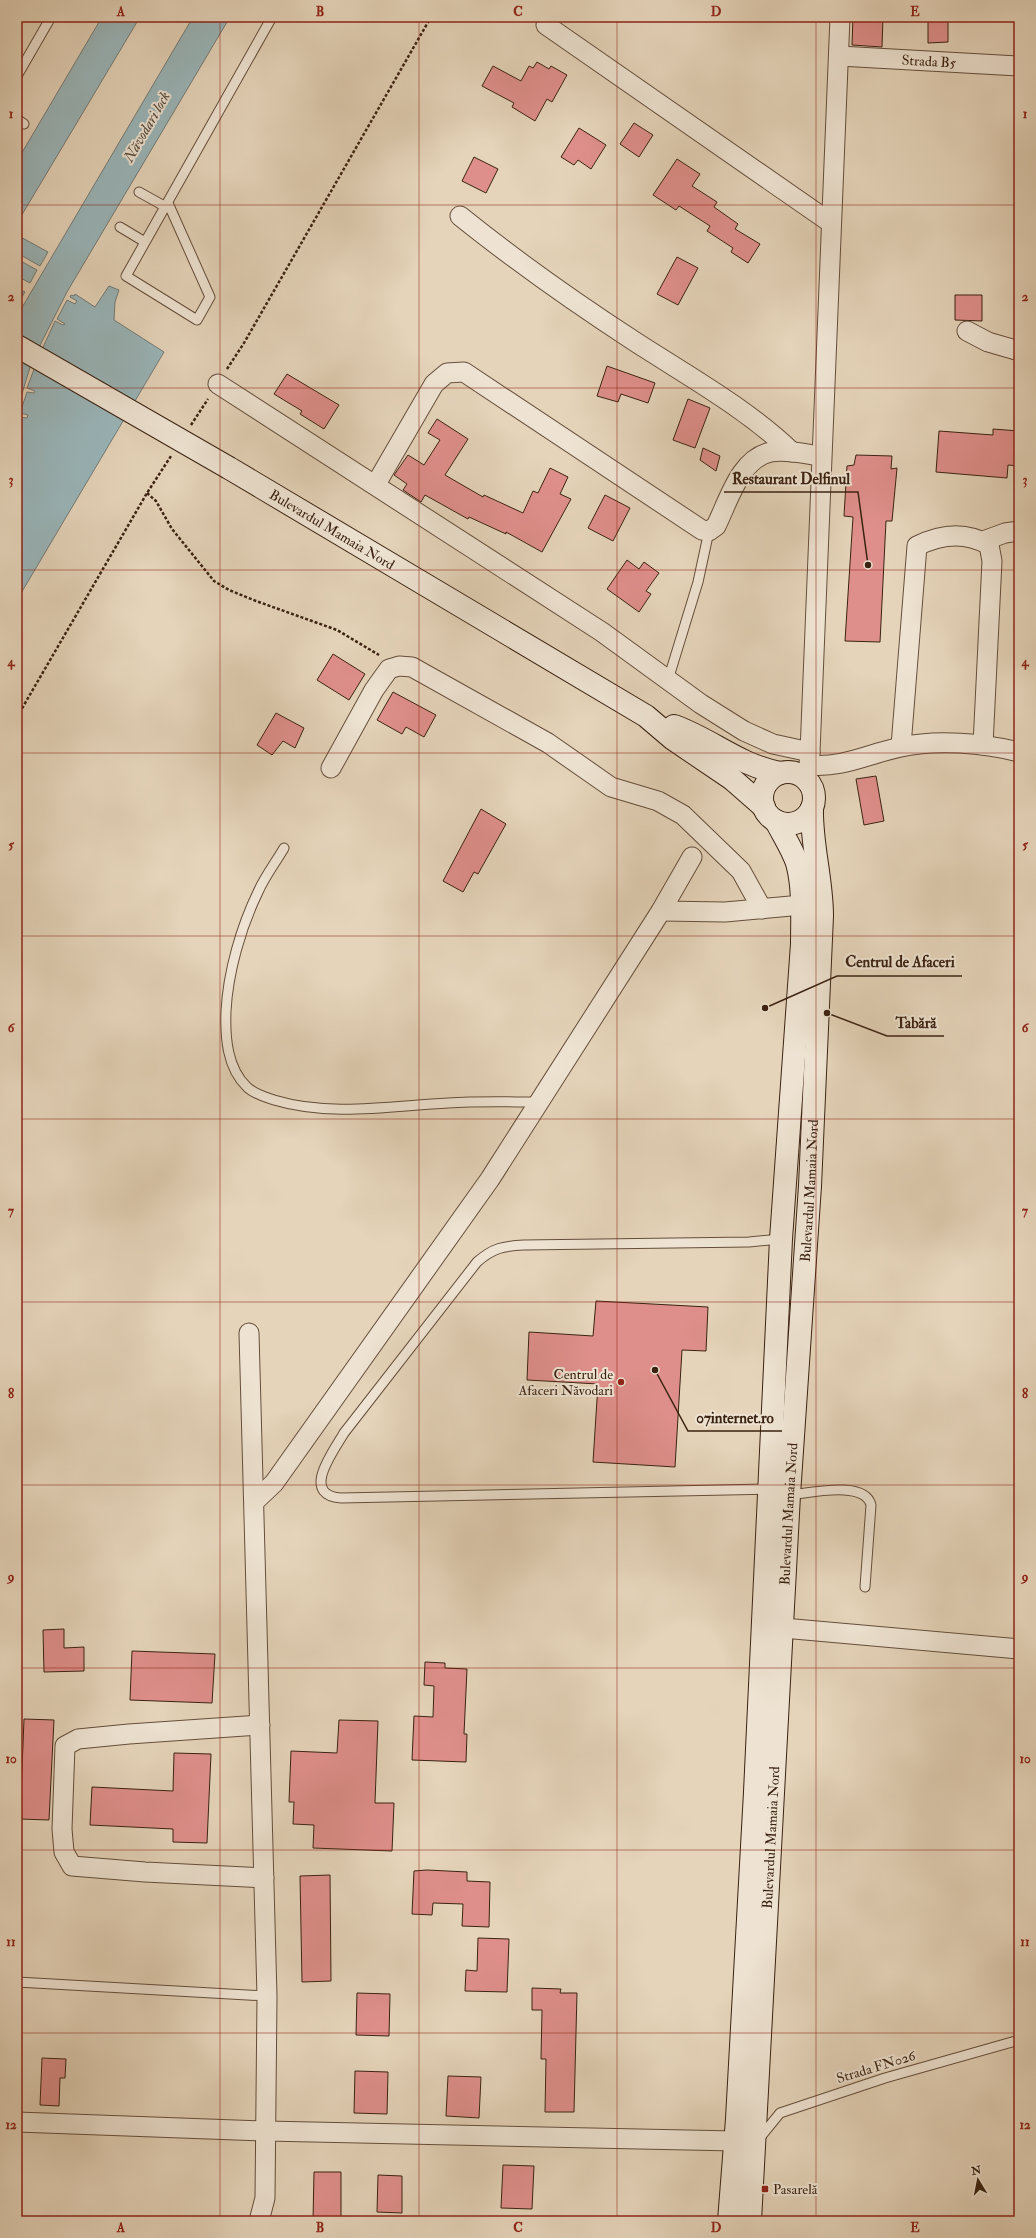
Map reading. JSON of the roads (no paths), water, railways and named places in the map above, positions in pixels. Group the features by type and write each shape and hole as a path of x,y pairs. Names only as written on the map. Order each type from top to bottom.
{"main road":[{"name":"Bulevardul Mamaia Nord","path":"17,346 229,468 646,716 672,739 732,779 770,814 797,863 802,905 802,944 781,1239 780,1492 783,1628 746,2142 729,2221"},
{"name":"Bulevardul Mamaia Nord","path":"646,716 678,727 733,757 761,769 780,773 797,774 807,765 814,791 812,828 821,892 822,916 810,1186 780,1492 746,2142 750,2221"},
{"path":"780,773 767,784 763,792 770,814 793,823 808,815 812,808"}],"street":[{"path":"807,765 840,17"},
{"path":"546,25 831,223"},
{"name":"Strada B5","path":"839,56 1019,66"},
{"path":"460,216 505,252 608,324 761,424 792,452"},
{"path":"967,331 988,342 1019,351"},
{"path":"376,484 434,384 448,373 464,372 702,530 709,531 716,526 743,472 755,457 772,452 792,452 821,456"},
{"path":"218,384 376,484 602,632 701,704 744,731 773,744 807,765 827,767 840,765 901,746 934,744 983,745 1019,752"},
{"path":"983,542 1004,533 1019,531"},
{"path":"901,746 917,546 933,538 956,536 977,538 989,546 992,561 983,745"},
{"path":"331,768 374,690 389,668 399,666 412,667 548,743 611,787 658,801 683,814 741,871 762,908"},
{"path":"254,1501 274,1483 291,1460 490,1179 661,911 692,857"},
{"path":"661,911 725,912 802,905"},
{"path":"249,1333 267,1996 265,2198 260,2221"},
{"path":"783,1628 1019,1649"},
{"path":"260,1725 78,1739 66,1746 62,1829 64,1852 72,1866 145,1872 264,1878"},
{"path":"17,2122 266,2131 746,2142"}],"lane":[{"path":"17,76 51,17"},
{"path":"139,192 167,205 210,297 197,320 126,276 167,205 272,17"},
{"path":"120,227 145,242"},
{"path":"668,680 698,582 709,531"},
{"path":"284,848 258,891 244,928 227,999 225,1024 227,1048 234,1071 247,1088 260,1096 292,1105 323,1110 380,1109 449,1103 539,1102"},
{"path":"781,1239 749,1242 524,1244 504,1246 489,1251 477,1262 344,1434 328,1459 322,1473 321,1486 323,1492 330,1497 341,1498 856,1491 865,1493 870,1498 871,1505 865,1587"},
{"path":"17,1982 267,1996"},
{"name":"Strada FN026","path":"746,2142 780,2113 884,2078 1019,2040"}],"water":[{"path":"102,17 140,17 17,223 17,161"},
{"name":"Năvodari lock","path":"193,17 230,17 67,292 32,361 17,410 17,316"},
{"path":"17,235 48,252 40,266 17,253"},
{"path":"17,259 37,270 30,283 17,276"},
{"path":"109,286 119,290 115,302 114,320 164,352 17,600 17,442 22,442 22,439 17,438 20,417 27,418 28,415 20,413 27,392 34,393 35,391 27,388 39,356 55,321 63,325 65,324 57,319 67,300 75,304 77,301 70,297 71,295 74,296 75,294 95,307"},
{"path":"17,288 25,292 17,305"}],"place":[{"name":"Restaurant Delfinul","path":"868,565"},
{"name":"Centrul de Afaceri","path":"765,1008"},
{"name":"Tabără","path":"827,1013"},
{"name":"07internet.ro","path":"655,1370"},
{"name":"Centrul de Afaceri Năvodari","path":"621,1382"},
{"name":"Pasarelă","path":"765,2189"}]}
